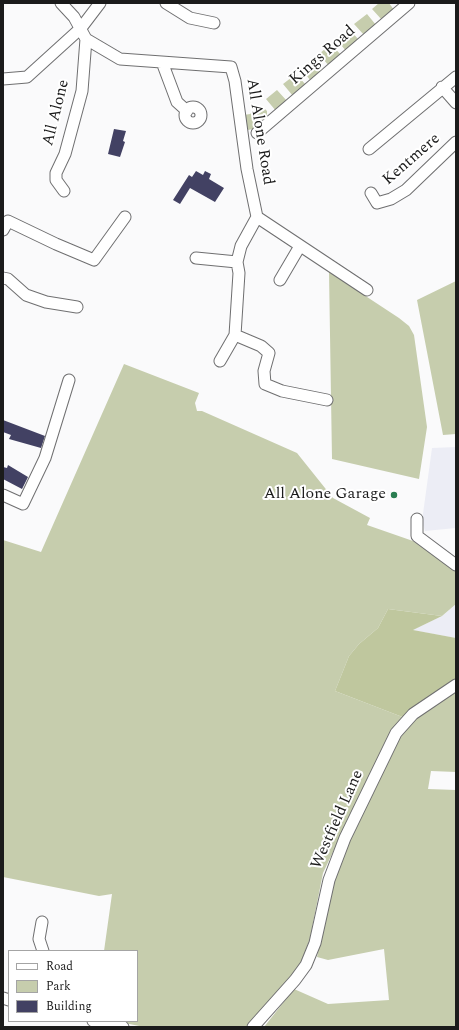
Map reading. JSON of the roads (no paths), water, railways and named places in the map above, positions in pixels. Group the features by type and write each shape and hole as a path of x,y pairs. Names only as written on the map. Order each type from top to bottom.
{"street":[{"path":"61,3 81,28 86,39"},
{"path":"3,79 27,77 81,28 100,3"},
{"path":"166,3 190,18 214,24"},
{"name":"Kings Road","path":"257,134 409,3"},
{"name":"All Alone Road","path":"86,39 120,59 231,67 235,80 247,169 257,218"},
{"name":"All Alone","path":"64,191 56,180 56,172 65,154 82,91 86,39"},
{"path":"162,62 177,102 186,111"},
{"path":"369,149 456,76"},
{"path":"442,87 456,104"},
{"name":"Kentmere","path":"371,193 377,203 391,200 406,190 456,142"},
{"path":"3,230 8,220 56,244 94,260 125,217"},
{"path":"220,361 235,335 238,273 237,262 241,246 257,218 367,290"},
{"path":"280,280 300,246"},
{"path":"196,258 237,262"},
{"path":"3,278 8,279 26,295 46,302 77,307"},
{"path":"235,335 261,346 269,353 264,371 265,384 282,391 327,400"},
{"path":"3,495 23,504 45,458 69,380"},
{"path":"417,519 416,536 456,565"},
{"name":"Westfield Lane","path":"253,1027 295,980 306,965 315,943 329,880 345,838 396,733 413,714 456,685"},
{"path":"42,922 39,939 43,950"},
{"path":"98,1022 123,1027"}],"place":[{"name":"All Alone Garage","path":"394,495"}]}
